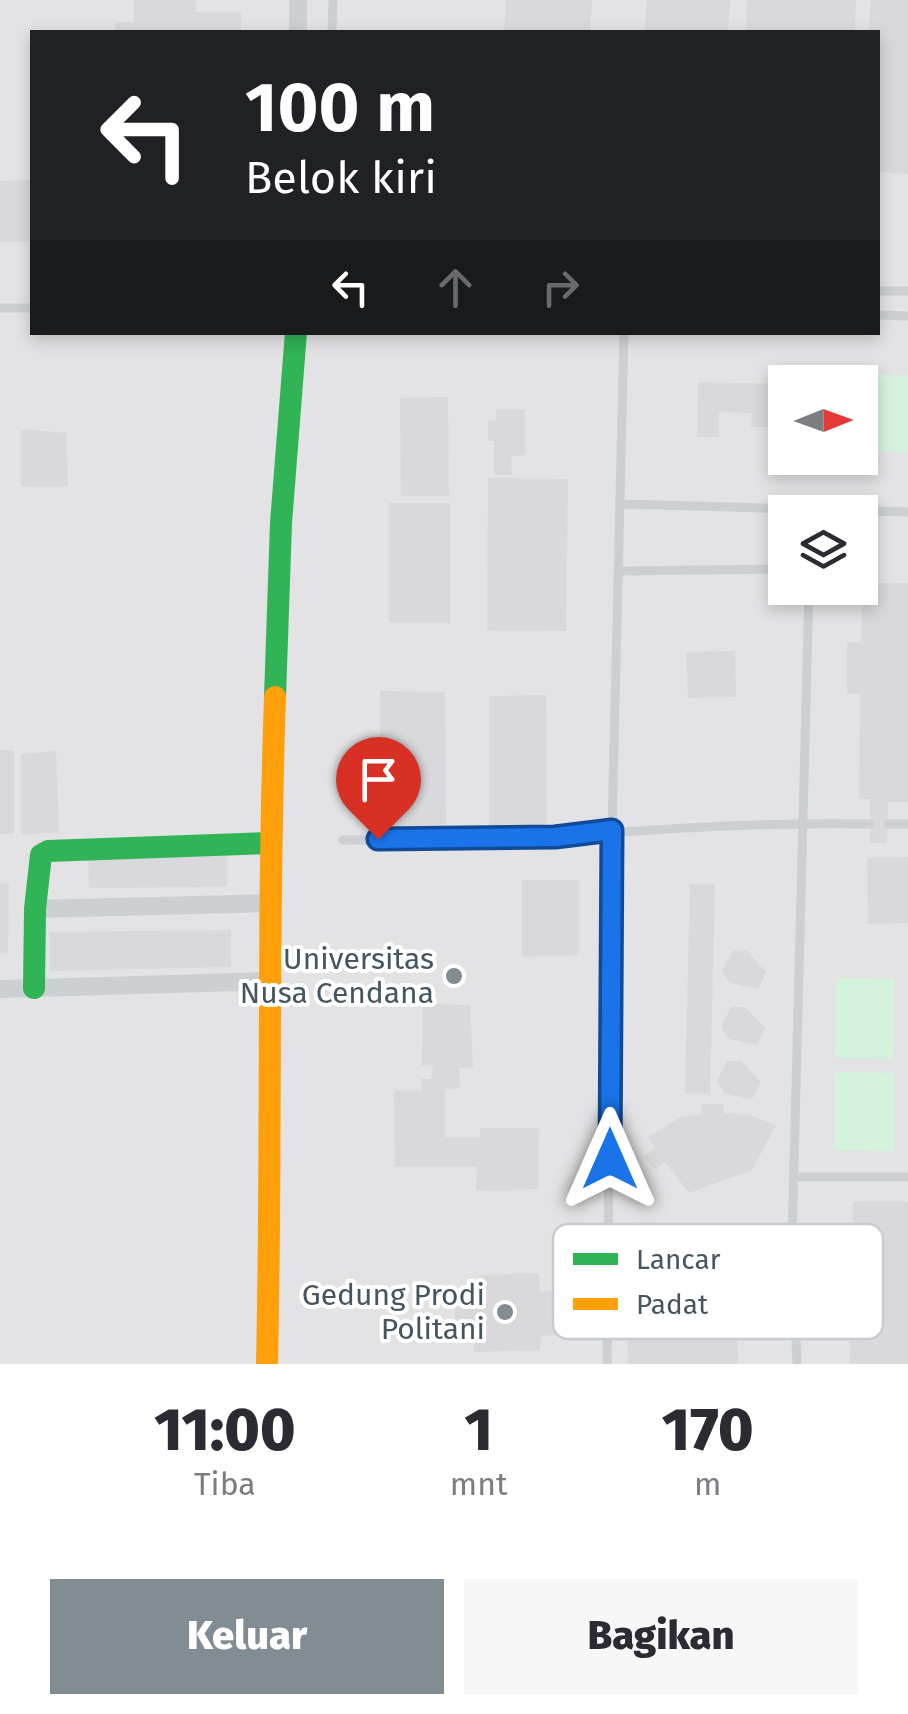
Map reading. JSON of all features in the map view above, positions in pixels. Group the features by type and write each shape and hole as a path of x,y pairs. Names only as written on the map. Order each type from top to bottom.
{"street":[{"path":"298,0 298,30"},
{"path":"267,1364 270,844 281,523 296,335"},
{"path":"34,988 38,862 48,851 270,844"},
{"path":"35,909 271,903"},
{"path":"0,988 272,981"}],"lane":[{"path":"332,30 333,0"},
{"path":"880,291 908,291"},
{"path":"0,308 30,308"},
{"path":"880,315 908,316"},
{"path":"608,1224 612,830 624,335"},
{"path":"622,504 768,509"},
{"path":"878,512 908,512"},
{"path":"620,571 768,569"},
{"path":"793,1224 800,822 809,605"},
{"path":"343,840 555,837 612,830 800,822 870,824"},
{"path":"888,824 908,824"},
{"path":"795,1177 908,1176"},
{"path":"607,1339 607,1364"},
{"path":"796,1339 797,1364"}],"shaded area":[{"name":"Universitas Nusa Cendana","path":"0,0 908,0 908,1364 0,1364"}],"green space":[{"path":"878,375 908,375 908,452 878,451"},
{"path":"836,978 894,979 893,1059 835,1058"},
{"path":"835,1072 894,1073 894,1151 835,1150"}],"building":[{"path":"134,0 196,0 196,12 241,12 241,30 115,30 115,22 134,22"},
{"path":"506,0 592,0 590,30 504,30"},
{"path":"647,0 730,0 728,30 645,30"},
{"path":"747,0 856,0 855,30 746,30"},
{"path":"871,0 908,0 908,174 880,172 880,30 869,30"},
{"path":"30,180 30,241 0,242 0,181"},
{"path":"698,382 768,384 768,427 751,427 752,413 719,412 719,437 697,437"},
{"path":"448,397 449,496 401,496 400,398"},
{"path":"496,409 525,409 525,455 511,456 512,475 494,475 494,441 488,441 488,421 496,420"},
{"path":"21,429 66,433 68,486 21,487"},
{"path":"488,478 568,479 566,631 487,630"},
{"path":"389,503 450,503 450,623 389,623"},
{"path":"878,583 908,583 908,802 888,802 887,843 870,843 870,799 859,799 860,694 847,694 847,642 861,642 862,605 878,605"},
{"path":"735,651 736,697 688,698 686,652"},
{"path":"380,691 445,692 446,833 381,835"},
{"path":"546,695 547,836 489,836 489,696"},
{"path":"0,750 14,750 14,834 0,834"},
{"path":"56,751 59,832 21,835 21,754"},
{"path":"227,852 227,887 89,888 88,856"},
{"path":"908,857 908,923 868,924 867,858"},
{"path":"522,880 579,880 579,955 522,957"},
{"path":"0,883 9,884 8,953 0,954"},
{"path":"690,884 715,884 710,1094 685,1093"},
{"path":"231,930 231,967 50,971 50,932"},
{"path":"746,950 766,972 758,989 730,983 722,970 733,951"},
{"path":"423,1004 470,1005 473,1068 459,1068 460,1088 445,1089 445,1137 480,1137 480,1128 539,1128 538,1189 476,1191 477,1167 395,1167 394,1090 422,1091 421,1079 431,1079 433,1065 422,1066"},
{"path":"731,1007 745,1007 765,1028 757,1045 729,1039 721,1027"},
{"path":"727,1061 741,1061 761,1082 752,1099 725,1094 717,1081"},
{"path":"701,1104 723,1104 724,1113 750,1115 776,1125 752,1170 689,1193 665,1162 655,1170 644,1157 655,1148 648,1137 681,1117 702,1114"},
{"path":"853,1201 908,1202 908,1364 850,1364 850,1339 883,1339 883,1224 853,1224"},
{"name":"Gedung Prodi Politani","path":"539,1273 540,1292 553,1290 553,1335 541,1336 540,1350 474,1352 474,1340 465,1342 465,1325 455,1326 455,1299 462,1299 462,1287 479,1286 479,1275"},
{"path":"628,1339 738,1339 738,1364 628,1364"}],"traffic: fast":[{"path":"275,697 281,523 296,335"},
{"path":"34,988 35,909 41,855 48,851 270,843"}],"traffic: slow":[{"path":"267,1364 275,697"}],"place":[{"name":"Universitas Nusa Cendana","path":"454,976"},
{"name":"Gedung Prodi Politani","path":"505,1312"}],"route":[{"path":"378,839 555,837 612,830 610,1159"}]}
